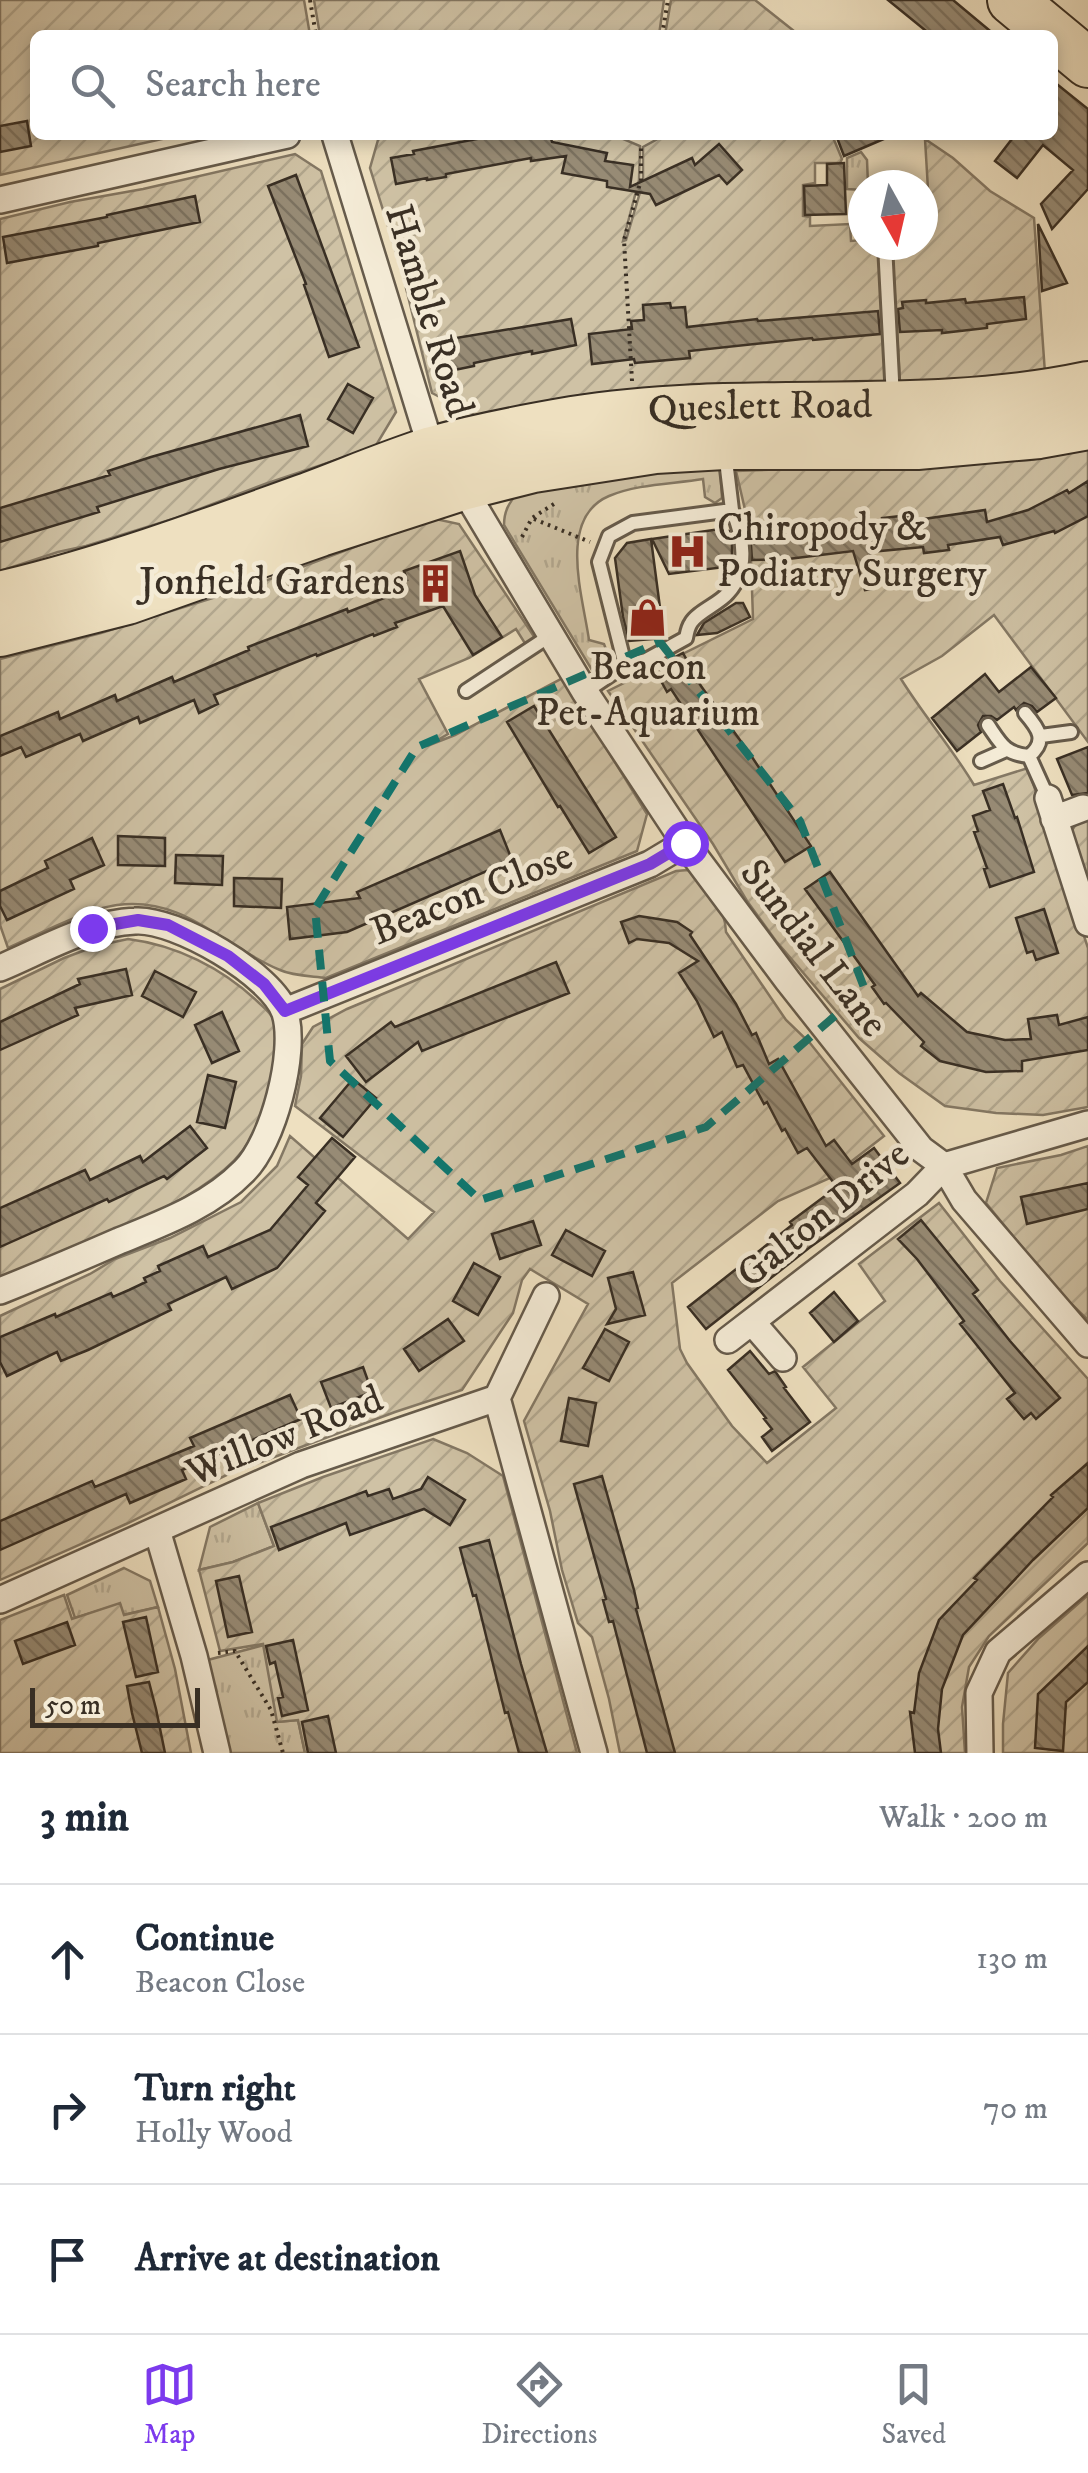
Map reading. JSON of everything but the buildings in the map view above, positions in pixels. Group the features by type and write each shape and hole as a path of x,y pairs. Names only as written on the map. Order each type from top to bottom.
{"highway":[{"path":"1012,0 1048,30"},
{"path":"1058,38 1088,63"},
{"name":"Queslett Road","path":"0,632 127,600 320,532 447,469 504,434 656,410 978,403 1088,386"},
{"name":"Queslett Road","path":"0,596 447,469 533,468 654,449 724,445 917,445 1039,434 1088,425"}],"street":[{"path":"0,200 265,140"},
{"name":"Hamble Road","path":"337,140 447,469"},
{"name":"Sundial Lane","path":"447,469 585,692 685,843 921,1149 944,1166 964,1200 1088,1344"},
{"path":"1082,808 1051,808 1088,923"},
{"name":"Beacon Close","path":"285,1011 650,864 685,843"},
{"path":"0,968 92,928 138,920 168,925 228,956 264,984 285,1011 288,1036 277,1108 263,1146 222,1191 180,1216 0,1291"},
{"path":"944,1166 1088,1124"},
{"name":"Galton Drive","path":"728,1340 917,1194 944,1166"},
{"path":"546,1296 497,1398 594,1753"},
{"name":"Galton Drive","path":"752,1322 783,1358"},
{"name":"Willow Road","path":"0,1600 301,1464 497,1398"},
{"path":"157,1530 194,1656 216,1753"},
{"path":"980,1753 978,1693 998,1652 1088,1575"}],"lane":[{"path":"886,260 893,406"},
{"path":"585,692 625,665 646,660 686,638 691,620 729,593 741,573 743,552 732,510 724,445"},
{"path":"625,665 598,562 608,536 632,523 732,510"},
{"path":"466,691 551,635"},
{"path":"988,725 1006,750 1030,756 1041,736 1025,713"},
{"path":"1041,736 1072,732"},
{"path":"981,761 1006,750"},
{"path":"1030,756 1051,808"}],"path":[{"path":"310,0 315,30"},
{"path":"663,30 668,0"},
{"path":"632,384 624,240 642,180 642,146"},
{"path":"508,563 532,518 557,501"},
{"path":"532,518 604,548"},
{"path":"194,1656 235,1651 271,1710 283,1753"}],"highlighted area":[{"path":"660,642 800,821 865,990 706,1127 480,1200 330,1061 315,909 417,747"}],"green space":[{"path":"0,0 304,0 309,30 30,30 30,140 158,140 0,175"},
{"path":"314,0 664,0 660,30 319,30"},
{"path":"671,0 755,0 793,30 666,30"},
{"path":"378,140 626,140 640,146 639,180 623,241 643,182 643,147 656,140 834,140 842,159 840,163 815,163 815,183 803,185 803,216 810,217 810,226 848,224 848,260 879,260 887,382 696,384 630,391 486,421 432,393 401,268 370,168"},
{"path":"926,140 990,191 1034,218 1045,373 900,383 893,260 938,260 938,170 927,170"},
{"path":"861,152 867,170 848,170 848,189 847,189 847,158"},
{"path":"295,154 321,171 396,412 375,447 176,518 0,571 0,219"},
{"path":"1088,449 1088,742 994,615 942,656 901,679 974,785 1028,768 1088,948 1088,1107 1043,1115 945,1106 859,1038 776,941 608,691 753,619 750,531 736,471 1030,460"},
{"path":"720,467 722,498 715,503 705,497 703,479 655,485 609,496 593,507 583,522 577,560 589,640 604,644 607,652 606,665 592,670 504,525 510,504 518,492 669,469"},
{"path":"431,518 459,524 535,638 526,645 516,629 469,658 419,679 448,734 427,746 563,678 647,814 637,851 326,978 280,970 184,916 141,904 91,912 8,948 0,925 0,659 101,633 254,585"},
{"path":"1088,817 1088,895 1070,833 1079,820"},
{"path":"688,870 714,896 726,932 786,1020 810,1043 884,1136 830,1178 778,1201 672,1283 680,1349 732,1426 767,1463 836,1408 803,1367 885,1301 859,1264 939,1203 1000,1281 1088,1379 1088,1543 989,1636 969,1667 962,1707 965,1753 620,1753 592,1637 578,1623 524,1421 588,1304 530,1269 522,1280 513,1313 462,1390 229,1474 0,1580 0,1316 241,1202 277,1166 290,1136 408,1239 434,1212 295,1106 302,1044 313,1027 347,1009 676,871"},
{"path":"128,939 197,960 229,978 269,1013 275,1024 275,1047 262,1114 237,1158 196,1190 151,1215 0,1283 0,989 64,958"},
{"path":"1088,1146 1088,1320 1058,1291 986,1203 997,1168"},
{"path":"433,1439 467,1453 503,1476 577,1753 305,1753 298,1720 277,1722 263,1644 220,1651 199,1570 274,1546 258,1503"},
{"path":"258,1503 274,1546 199,1570 210,1527"},
{"path":"124,1568 150,1581 158,1607 123,1615 120,1604 75,1618 67,1595"},
{"path":"64,1595 72,1619 120,1603 124,1615 158,1607 191,1753 0,1753 0,1620"},
{"path":"1088,1595 1088,1753 1003,1753 1008,1673 1039,1638"},
{"path":"264,1645 278,1722 298,1720 305,1753 224,1753 204,1661"}],"place":[{"name":"Chiropody & Podiatry Surgery","path":"687,552"},
{"name":"Jonfield Gardens","path":"435,583"},
{"name":"Beacon Pet-Aquarium","path":"648,618"}],"route":[{"path":"92,928 138,920 168,925 228,956 264,984 285,1011 650,864 685,843"}]}
